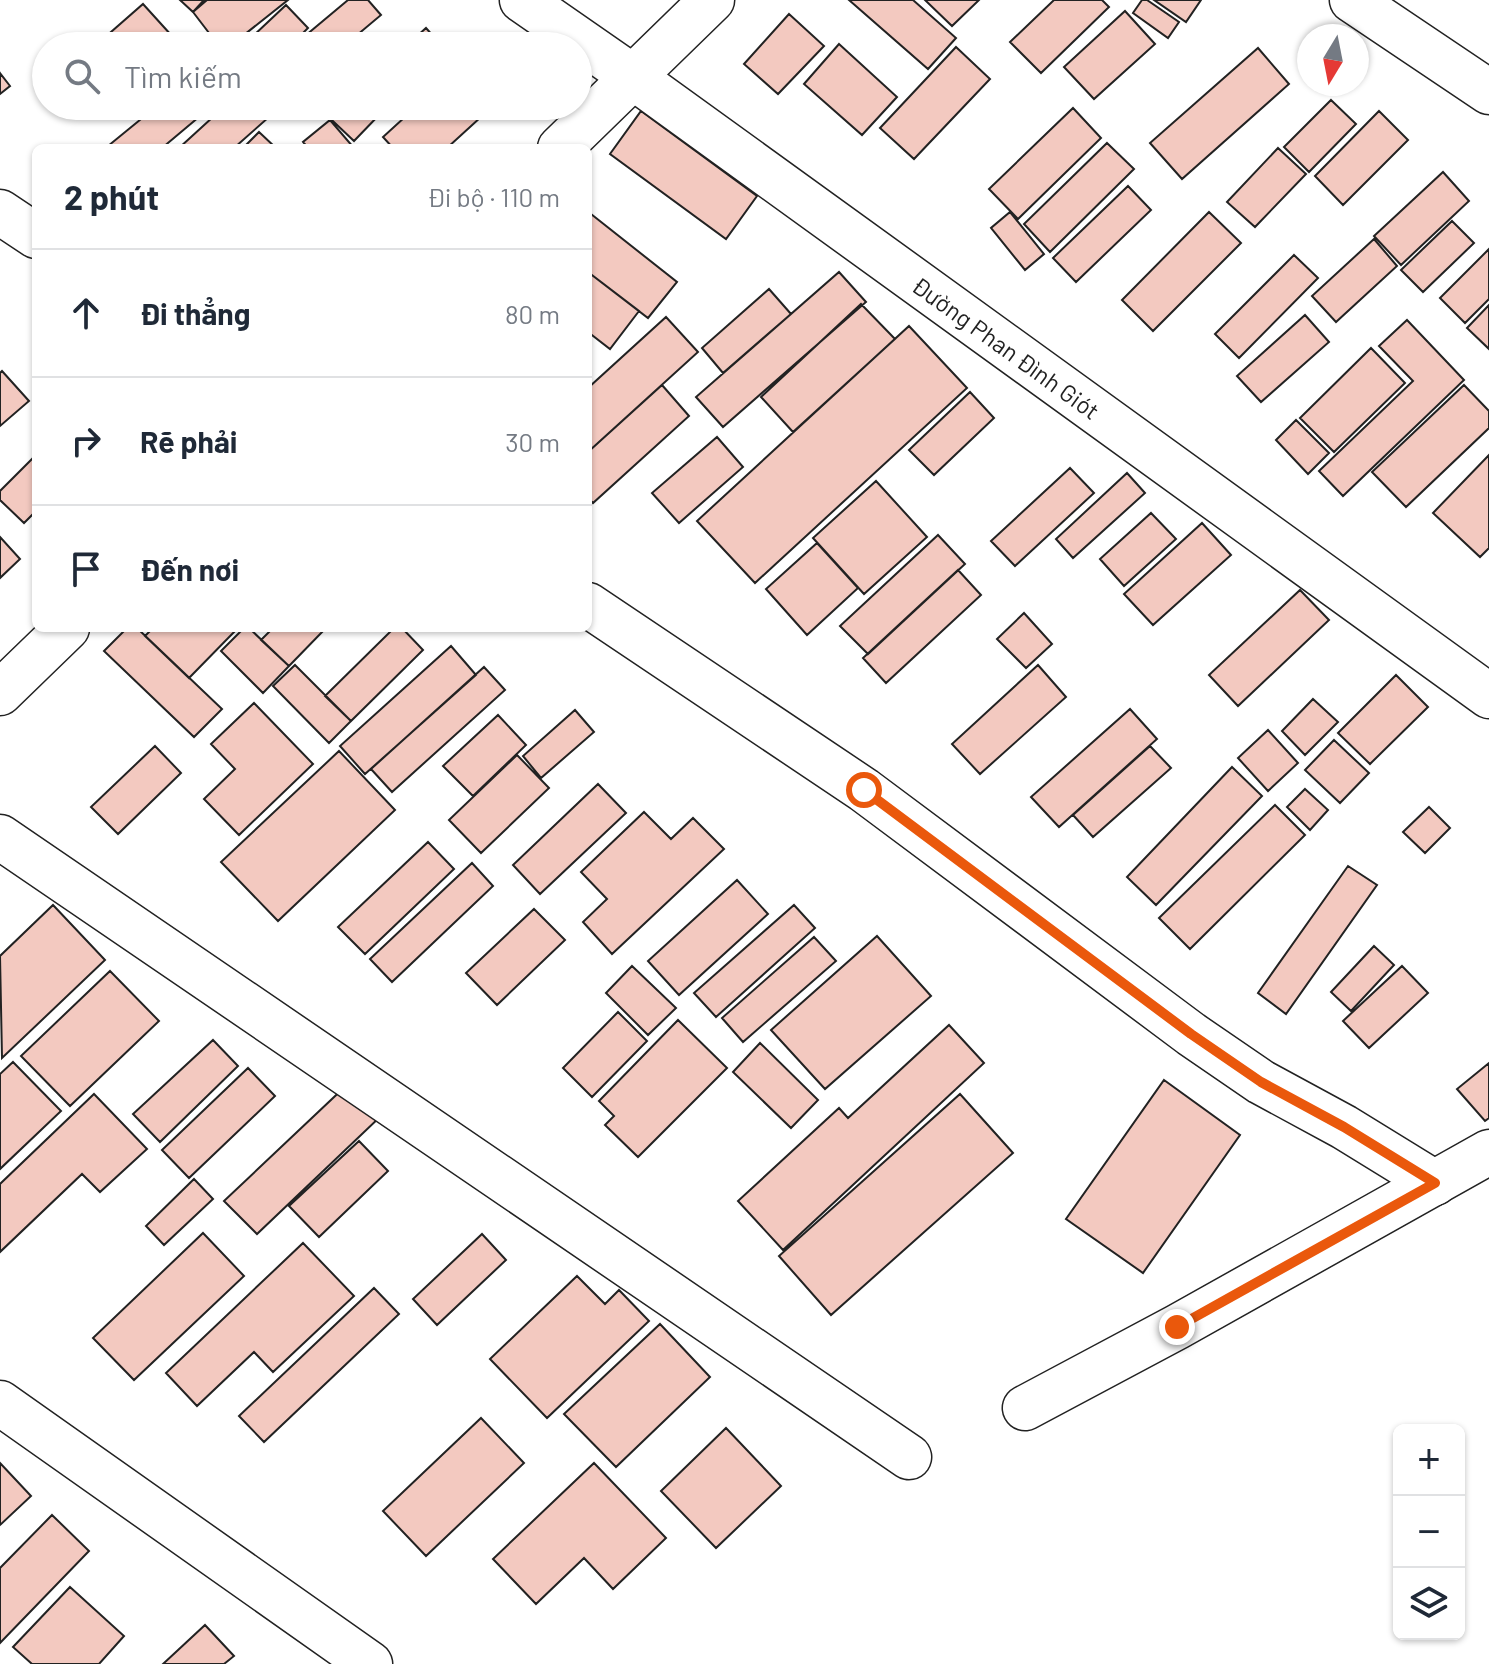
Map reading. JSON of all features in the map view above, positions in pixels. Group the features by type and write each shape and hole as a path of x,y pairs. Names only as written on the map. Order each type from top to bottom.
{"street":[{"name":"Đường Phan Đình Giót","path":"522,0 568,32"},
{"path":"592,117 712,0"},
{"path":"1352,0 1489,92"},
{"name":"Đường Phan Đình Giót","path":"592,49 1489,696"},
{"path":"564,144 589,120"},
{"path":"0,212 32,233"},
{"path":"592,608 864,790 1214,1050 1261,1082 1344,1127 1435,1183"},
{"path":"0,693 63,632"},
{"path":"0,837 909,1457"},
{"path":"1025,1408 1489,1152"},
{"path":"0,1403 370,1664"}],"building":[{"path":"180,0 204,0 193,12"},
{"path":"207,0 288,0 248,32 208,32 193,12"},
{"path":"348,0 368,0 381,15 361,32 310,32"},
{"path":"849,0 913,0 956,38 928,69"},
{"path":"925,0 979,0 952,26"},
{"path":"1054,0 1102,0 1109,7 1041,73 1010,42"},
{"path":"1142,0 1147,0 1179,22 1168,38 1133,13"},
{"path":"1154,0 1201,0 1186,22"},
{"path":"143,4 168,32 111,32"},
{"path":"286,5 308,28 304,32 257,32"},
{"path":"1125,11 1155,44 1094,99 1064,67"},
{"path":"789,14 824,46 778,94 744,64"},
{"path":"839,44 897,97 862,135 804,84"},
{"path":"956,47 990,79 914,159 880,128"},
{"path":"1258,48 1289,84 1182,179 1150,143"},
{"path":"0,73 10,86 0,94"},
{"path":"1331,100 1356,124 1309,172 1284,147"},
{"path":"1073,108 1101,138 1018,219 989,189"},
{"path":"641,111 757,196 726,239 610,154"},
{"path":"1379,111 1408,140 1343,205 1315,176"},
{"path":"140,120 195,120 167,144 110,144"},
{"path":"210,120 266,120 239,144 183,144"},
{"path":"330,120 351,144 305,144 303,142"},
{"path":"332,120 374,120 354,141"},
{"path":"402,120 478,120 451,144 389,144 383,137"},
{"path":"259,132 272,144 247,144"},
{"path":"1107,143 1134,169 1050,252 1024,224"},
{"path":"1278,148 1306,174 1255,227 1227,202"},
{"path":"1443,172 1469,201 1401,265 1374,236"},
{"path":"1128,186 1151,210 1076,282 1053,258"},
{"path":"1010,212 1044,254 1025,270 991,228"},
{"path":"1209,212 1241,243 1153,331 1122,300"},
{"path":"592,215 677,282 648,318 592,275"},
{"path":"1452,221 1474,243 1423,292 1401,270"},
{"path":"1374,239 1397,266 1336,322 1312,296"},
{"path":"1489,249 1489,299 1465,323 1440,298"},
{"path":"1294,255 1318,278 1239,358 1215,334"},
{"path":"839,272 866,302 723,427 696,397"},
{"path":"592,275 639,311 610,349 592,335"},
{"path":"769,289 791,314 723,373 702,348"},
{"path":"861,304 895,339 793,432 761,397"},
{"path":"1489,305 1489,349 1467,328"},
{"path":"1305,315 1329,342 1261,402 1237,376"},
{"path":"666,317 698,352 592,448 592,384"},
{"path":"1407,320 1464,380 1343,496 1319,471 1413,381 1379,346"},
{"path":"909,326 967,388 755,583 697,521"},
{"path":"1371,348 1405,383 1334,452 1300,418"},
{"path":"2,371 29,401 0,426 0,373"},
{"path":"662,385 689,416 593,503 592,448"},
{"path":"1464,385 1489,411 1489,428 1406,507 1372,472"},
{"path":"970,392 994,418 934,475 909,450"},
{"path":"1296,420 1329,453 1308,474 1276,440"},
{"path":"717,437 743,467 679,523 652,493"},
{"path":"1489,455 1489,548 1480,557 1433,513"},
{"path":"32,459 32,515 24,523 0,500 0,491"},
{"path":"1070,468 1094,493 1015,566 991,541"},
{"path":"1127,473 1145,493 1073,558 1056,539"},
{"path":"876,481 927,537 864,594 813,538"},
{"path":"1151,513 1176,539 1124,586 1100,559"},
{"path":"1202,523 1231,555 1153,625 1124,594"},
{"path":"938,535 965,564 868,654 840,626"},
{"path":"0,537 20,559 0,578"},
{"path":"817,543 858,588 807,635 766,589"},
{"path":"958,570 981,595 886,683 863,658"},
{"path":"1300,590 1329,620 1238,706 1209,675"},
{"path":"1024,613 1052,644 1026,668 997,639"},
{"path":"123,632 141,632 222,709 194,737 104,651"},
{"path":"149,632 234,632 189,678 145,636"},
{"path":"240,632 253,632 289,666 263,693 221,651"},
{"path":"269,632 322,632 289,666 261,640"},
{"path":"390,632 406,632 423,650 351,721 325,696"},
{"path":"451,646 476,675 365,774 340,746"},
{"path":"295,665 351,721 329,743 273,686"},
{"path":"1038,665 1066,697 980,774 952,744"},
{"path":"484,667 505,690 392,792 371,769"},
{"path":"1396,675 1428,707 1370,764 1338,733"},
{"path":"1313,699 1338,722 1305,755 1282,731"},
{"path":"254,703 313,764 239,835 204,799 235,769 211,744"},
{"path":"1130,709 1157,739 1059,827 1031,797"},
{"path":"575,710 594,732 541,778 523,756"},
{"path":"498,715 526,745 473,796 443,766"},
{"path":"1268,730 1298,763 1268,791 1238,758"},
{"path":"1334,740 1369,773 1340,803 1305,770"},
{"path":"155,746 181,773 118,834 91,807"},
{"path":"1150,746 1171,768 1093,837 1073,815"},
{"path":"339,751 395,810 278,921 221,862"},
{"path":"517,755 549,788 481,853 449,820"},
{"path":"1232,767 1262,796 1156,905 1127,877"},
{"path":"598,784 626,813 540,894 513,865"},
{"path":"1305,789 1328,810 1310,830 1287,807"},
{"path":"1275,805 1305,835 1190,949 1159,918"},
{"path":"1429,807 1450,828 1425,853 1403,832"},
{"path":"644,812 671,839 693,818 724,849 612,954 583,922 607,899 581,872"},
{"path":"428,842 454,869 365,954 338,927"},
{"path":"472,863 493,886 392,982 370,959"},
{"path":"1348,866 1377,885 1286,1014 1258,993"},
{"path":"737,880 768,914 679,995 648,961"},
{"path":"53,905 105,960 2,1058 0,956"},
{"path":"794,905 815,928 716,1017 694,993"},
{"path":"534,909 565,940 497,1005 466,973"},
{"path":"877,936 931,996 825,1089 771,1030"},
{"path":"814,937 836,961 743,1042 722,1018"},
{"path":"1374,946 1394,965 1351,1011 1331,992"},
{"path":"632,966 676,1008 648,1035 606,993"},
{"path":"1402,966 1428,993 1369,1048 1343,1021"},
{"path":"110,971 159,1021 70,1106 21,1056"},
{"path":"618,1012 647,1041 592,1097 563,1068"},
{"path":"678,1020 727,1068 638,1157 605,1125 614,1116 599,1101"},
{"path":"949,1025 984,1063 783,1250 738,1201 839,1108 848,1118"},
{"path":"213,1040 238,1066 160,1142 133,1114"},
{"path":"760,1043 818,1100 791,1128 733,1072"},
{"path":"13,1062 61,1111 0,1169 0,1074"},
{"path":"1489,1063 1489,1118 1485,1121 1457,1089"},
{"path":"248,1068 275,1096 189,1178 162,1150"},
{"path":"1164,1080 1240,1135 1143,1273 1066,1219"},
{"path":"350,1082 382,1115 257,1234 224,1201"},
{"path":"94,1094 147,1149 100,1192 82,1174 0,1252 0,1184"},
{"path":"960,1094 1013,1153 831,1315 779,1256"},
{"path":"359,1141 388,1171 319,1237 289,1206"},
{"path":"194,1179 213,1199 164,1245 146,1226"},
{"path":"203,1233 244,1276 134,1380 93,1338"},
{"path":"482,1234 506,1260 437,1325 413,1299"},
{"path":"303,1243 354,1296 273,1372 254,1352 197,1406 166,1373"},
{"path":"577,1276 605,1304 619,1290 649,1321 547,1418 490,1359"},
{"path":"374,1288 399,1314 264,1442 239,1416"},
{"path":"660,1324 710,1377 616,1467 564,1414"},
{"path":"481,1418 524,1463 426,1556 383,1511"},
{"path":"726,1428 781,1486 716,1548 661,1491"},
{"path":"0,1463 31,1496 0,1525"},
{"path":"594,1463 666,1538 613,1589 584,1558 536,1604 493,1559"},
{"path":"52,1515 89,1551 0,1643 0,1568"},
{"path":"70,1587 124,1636 99,1664 32,1664 13,1647"},
{"path":"205,1625 234,1656 224,1664 163,1664"}],"route":[{"path":"864,790 1191,1034 1261,1082 1344,1127 1435,1183 1177,1327"}]}
